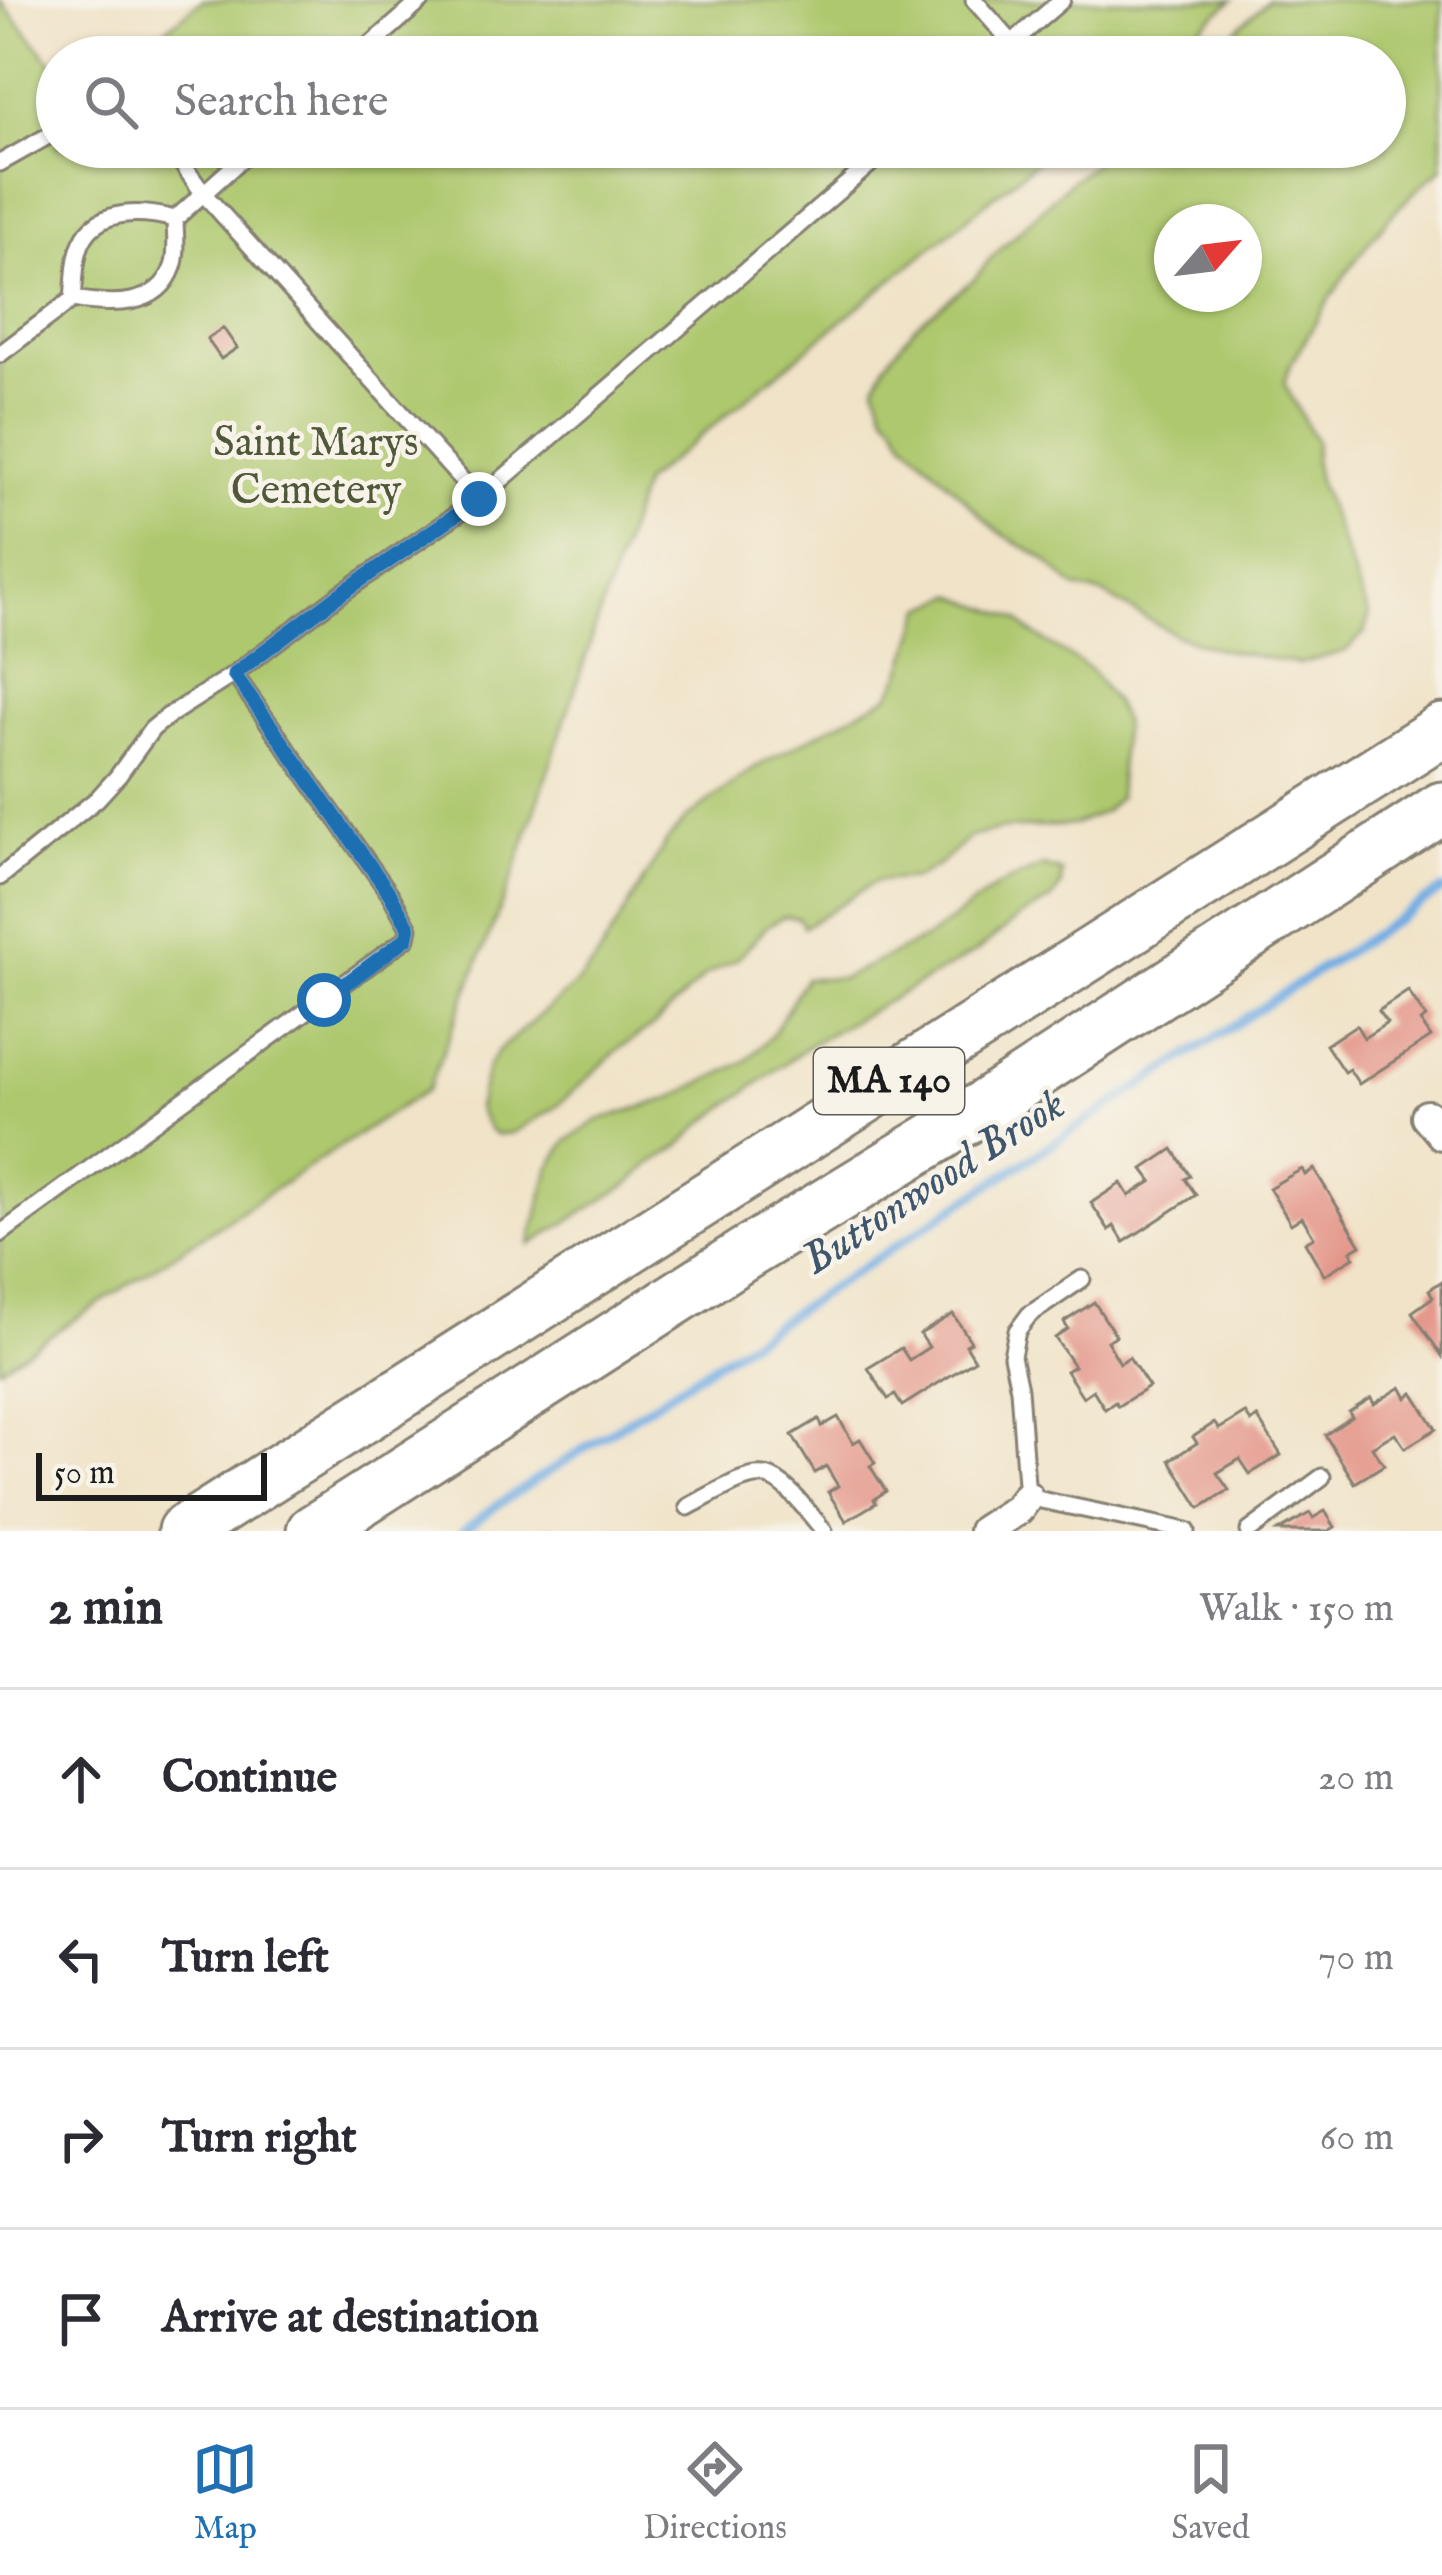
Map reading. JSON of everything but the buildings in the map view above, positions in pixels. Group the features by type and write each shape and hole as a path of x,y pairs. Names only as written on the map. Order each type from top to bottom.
{"highway":[{"name":"MA 140","path":"184,1531 1442,730"},
{"name":"MA 140","path":"313,1531 943,1133 1442,808"}],"street":[{"path":"984,1531 1018,1509 1027,1497"}],"lane":[{"path":"382,36 422,0"},
{"path":"974,0 1006,36"},
{"path":"1020,36 1062,0"},
{"path":"0,164 36,143"},
{"path":"185,168 479,499"},
{"path":"0,354 74,299 127,303 162,285 174,265 175,219 231,168"},
{"path":"0,877 97,800 168,716 479,499 865,168"},
{"path":"74,299 82,242 93,227 120,215 146,212 175,219"},
{"path":"0,1234 407,938 409,928 390,894 234,674"},
{"path":"1082,1279 1029,1315 1017,1330 1012,1356 1027,1497 1187,1531"},
{"path":"688,1507 743,1477 760,1474 794,1493 824,1531"},
{"path":"1249,1531 1322,1477"}],"green space":[{"name":"Saint Marys Cemetery","path":"0,0 36,44 36,168 1028,168 643,483 516,868 428,1089 0,1368"},
{"path":"202,0 1233,0 1189,36 157,36"},
{"path":"1268,0 1442,0 1442,169 1395,212 1355,261 1284,383 1316,442 1318,480 1369,615 1365,632 1346,651 1299,664 1219,649 1178,636 1103,594 1075,588 1045,559 997,531 904,439 885,413 876,385 885,364 915,326 977,277 988,261 1089,168 1406,168 1406,36 1229,36"},
{"path":"954,595 1018,619 1091,670 1123,721 1118,798 1104,812 1074,825 1003,829 970,837 916,878 876,881 804,927 798,918 784,916 766,927 737,959 706,975 556,1107 512,1133 490,1131 477,1108 488,1066 500,1049 594,964 667,841 687,818 754,768 890,695 924,608"},
{"path":"1043,866 1062,872 1061,886 1051,900 1021,916 976,952 811,1044 630,1183 530,1245 550,1167 567,1141 598,1120 669,1099 746,1061 773,1034 805,978 843,978 930,936 998,886"}],"waterway":[{"name":"Buttonwood Brook","path":"463,1531 1442,890"}],"route":[{"path":"324,1000 407,938 409,928 390,894 234,674 479,499"}]}
